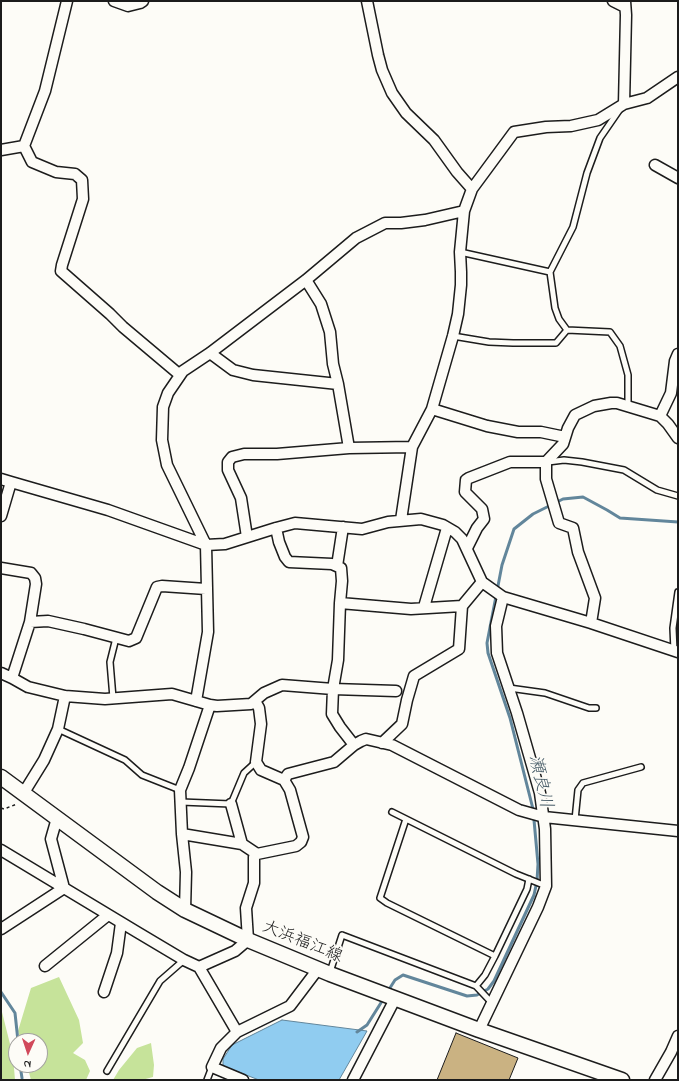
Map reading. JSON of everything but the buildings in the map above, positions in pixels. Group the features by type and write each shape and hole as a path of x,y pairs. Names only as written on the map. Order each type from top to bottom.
{"main road":[{"name":"大浜福江線","path":"1,777 157,892 185,910 248,940 374,991 479,1030 622,1080"}],"street":[{"path":"67,1 45,91 24,146 32,162 56,172 75,174 82,180 83,199 61,271 123,327 180,375"},
{"path":"114,1 128,6 140,3 142,1"},
{"path":"367,1 382,70 392,93 406,113 434,140 457,172 472,189"},
{"path":"614,1 625,4 624,104"},
{"path":"401,520 412,447 432,410 458,314 461,285 460,252 464,211 472,189 514,132 546,126 571,126 598,120 624,104 647,98 678,77"},
{"path":"1,150 24,146"},
{"path":"655,165 678,178"},
{"path":"196,701 208,632 206,545 167,465 162,440 163,407 168,393 183,371 210,353 306,280 356,238 385,223 425,220 464,211"},
{"path":"306,280 321,304 330,332 333,364 350,448"},
{"path":"210,353 233,370 253,375 338,384"},
{"path":"660,416 671,393 674,361 678,354"},
{"path":"591,623 595,598 578,552 573,528 559,523 546,479 546,462 563,444 568,428 575,415 594,406 617,403 660,416 678,438"},
{"path":"432,410 487,426 518,432 541,432 565,437"},
{"path":"247,537 241,498 228,470 228,462 232,457 244,454 277,454 350,448 412,447"},
{"path":"467,548 477,528 484,519 482,509 465,492 466,480 510,462 546,462"},
{"path":"1,516 6,480 108,510 206,545 225,544 295,523 362,529 388,522 421,519 443,525 462,538 482,582 503,597 591,623 676,651"},
{"path":"337,566 343,527"},
{"path":"276,528 282,550 289,562 332,564 341,568 342,581 338,660 332,689 332,714 340,727 354,744"},
{"path":"424,607 448,528"},
{"path":"1,568 31,573 35,578 36,584 30,622 12,678"},
{"path":"382,743 402,724 414,676 459,649 462,606 482,582"},
{"path":"30,622 48,621 129,641 136,638 156,587 162,586 206,589"},
{"path":"479,1030 538,907 546,886 545,830 540,793 497,653 496,626 503,597"},
{"path":"340,603 410,609 462,606"},
{"path":"1,673 28,687 65,696 105,699 172,694 217,706 251,704 264,693 282,685 332,689 396,691"},
{"path":"27,796 58,730 65,696"},
{"path":"182,834 242,844 257,854 296,846 302,842 304,837 290,790 284,780 261,770 256,762 261,724 259,708 255,701"},
{"path":"185,910 186,872 182,834 180,790 210,705"},
{"path":"284,780 288,774 334,762 354,744 366,739 392,745 519,810 544,817 678,831"},
{"path":"231,804 242,844"},
{"path":"57,818 51,839 64,888"},
{"path":"1,850 121,923 184,960 199,967 237,1032"},
{"path":"199,967 235,951 248,940 246,908 254,883 254,857 257,854"},
{"path":"1,930 64,888"},
{"path":"46,966 108,915"},
{"path":"104,992 117,953 121,923"},
{"path":"243,1080 212,1067 221,1048 237,1032 290,1006 324,971"},
{"path":"353,1080 395,999"},
{"path":"655,1080 672,1052 678,1036"}],"lane":[{"path":"567,330 559,319 555,308 550,272 573,226 587,173 600,138 624,104"},
{"path":"460,252 550,272"},
{"path":"453,336 489,342 556,344 567,330"},
{"path":"567,330 610,332 620,346 628,375 628,406"},
{"path":"546,462 564,460 624,470 658,490 678,496"},
{"path":"676,651 673,628 678,592"},
{"path":"113,698 110,662 116,638"},
{"path":"509,688 545,693 589,708 596,708"},
{"path":"58,730 125,760 142,775 180,790"},
{"path":"181,802 231,804 244,773 256,762"},
{"path":"574,820 578,790 583,783 641,767"},
{"path":"392,812 516,874 546,886"},
{"path":"406,819 380,898 387,903 495,956"},
{"path":"476,986 485,975 495,956 527,889 529,879"},
{"path":"324,971 342,935 476,986 492,1003"},
{"path":"107,1072 160,981 184,960"},
{"path":"207,1080 212,1067"}],"path":[{"path":"1,808 4,809 27,796"}],"green space":[{"path":"59,977 79,1020 83,1043 73,1053 85,1060 90,1071 86,1080 31,1080 29,1073 48,1073 48,1033 19,1033 31,988"},
{"path":"1,1008 8,1036 8,1073 14,1073 15,1080 1,1080"},
{"path":"151,1043 154,1065 153,1077 142,1080 113,1080 137,1048"}],"water":[{"path":"282,1020 367,1031 339,1080 259,1080 223,1066 223,1059 232,1045"}],"waterway":[{"name":"瀬良川","path":"388,991 395,980 403,975 467,996 477,995 488,989 494,981 534,895 538,864 533,809 510,718 488,653 487,643 502,565 514,529 533,514 563,499 583,497 620,518 678,522"},
{"path":"1,992 15,1013 17,1033"},
{"name":"瀬良川","path":"357,1032 367,1025 384,998"},
{"path":"21,1073 22,1078"}]}
